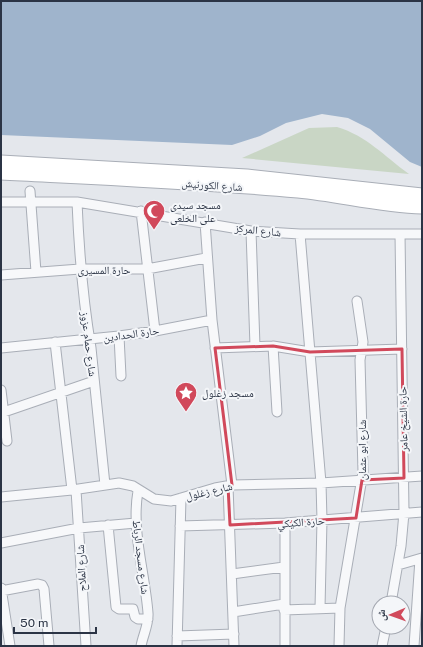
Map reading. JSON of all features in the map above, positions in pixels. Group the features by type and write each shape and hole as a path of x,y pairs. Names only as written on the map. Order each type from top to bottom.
{"main road":[{"name":"شارع الكورنيش","path":"1,162 247,176 422,195"},
{"name":"شارع الكورنيش","path":"1,172 244,187 301,192 392,205 422,207"}],"street":[{"path":"30,191 36,272"},
{"name":"شارع المركز","path":"1,202 78,202 251,230 300,234 422,234"},
{"name":"شارع حمام عزوز","path":"78,202 80,269 105,485"},
{"path":"142,212 147,270 155,331"},
{"path":"205,222 206,258 230,485 234,646"},
{"path":"251,230 256,346"},
{"path":"300,234 321,483 322,520 320,608"},
{"name":"حارة الشيخ عامر","path":"392,595 398,565 404,513 400,234"},
{"name":"حارة المسيرى","path":"1,275 80,269 147,270 206,258"},
{"name":"شارع ابو عثمان","path":"338,646 340,608 364,463 360,360 363,342 357,302"},
{"name":"حارة الحدادين","path":"1,348 119,336 212,320"},
{"path":"119,336 121,376"},
{"name":"شارع الملاح","path":"55,342 79,528 86,646"},
{"path":"272,346 277,412"},
{"path":"215,348 272,346 310,352 402,349"},
{"path":"2,413 94,381"},
{"path":"1,390 2,413 7,441"},
{"name":"شارع زغلول","path":"1,497 126,484 150,498 162,501 171,501 230,485 321,483 422,476"},
{"name":"شارع مسجد الرباط","path":"138,491 136,502 136,523 148,619 141,646"},
{"path":"177,646 181,498"},
{"name":"حارة الكيكي","path":"180,526 285,523 422,512"},
{"path":"1,543 79,528 136,523"},
{"path":"285,523 285,646"},
{"path":"108,525 116,607 133,609 135,617 138,619 148,619"},
{"path":"398,565 421,559 414,646"},
{"path":"232,574 284,567"},
{"path":"1,592 38,584 42,585 44,589 49,646"},
{"path":"1,588 10,646"},
{"path":"233,612 284,607 340,608"},
{"path":"177,636 234,634"},
{"path":"382,646 384,635"}],"highlighted area":[{"path":"273,346 310,352 402,349 404,478 362,480 356,518 230,525 228,486 232,485 215,348"}],"green space":[{"path":"337,127 366,141 409,174 242,158 309,128"}],"water":[{"path":"1,1 422,1 422,167 410,162 370,129 348,118 322,114 286,123 260,136 232,145 1,135"}],"place":[{"name":"مسجد سيدى على الخلعى","path":"154,230"},
{"name":"مسجد زغلول","path":"186,412"}]}
